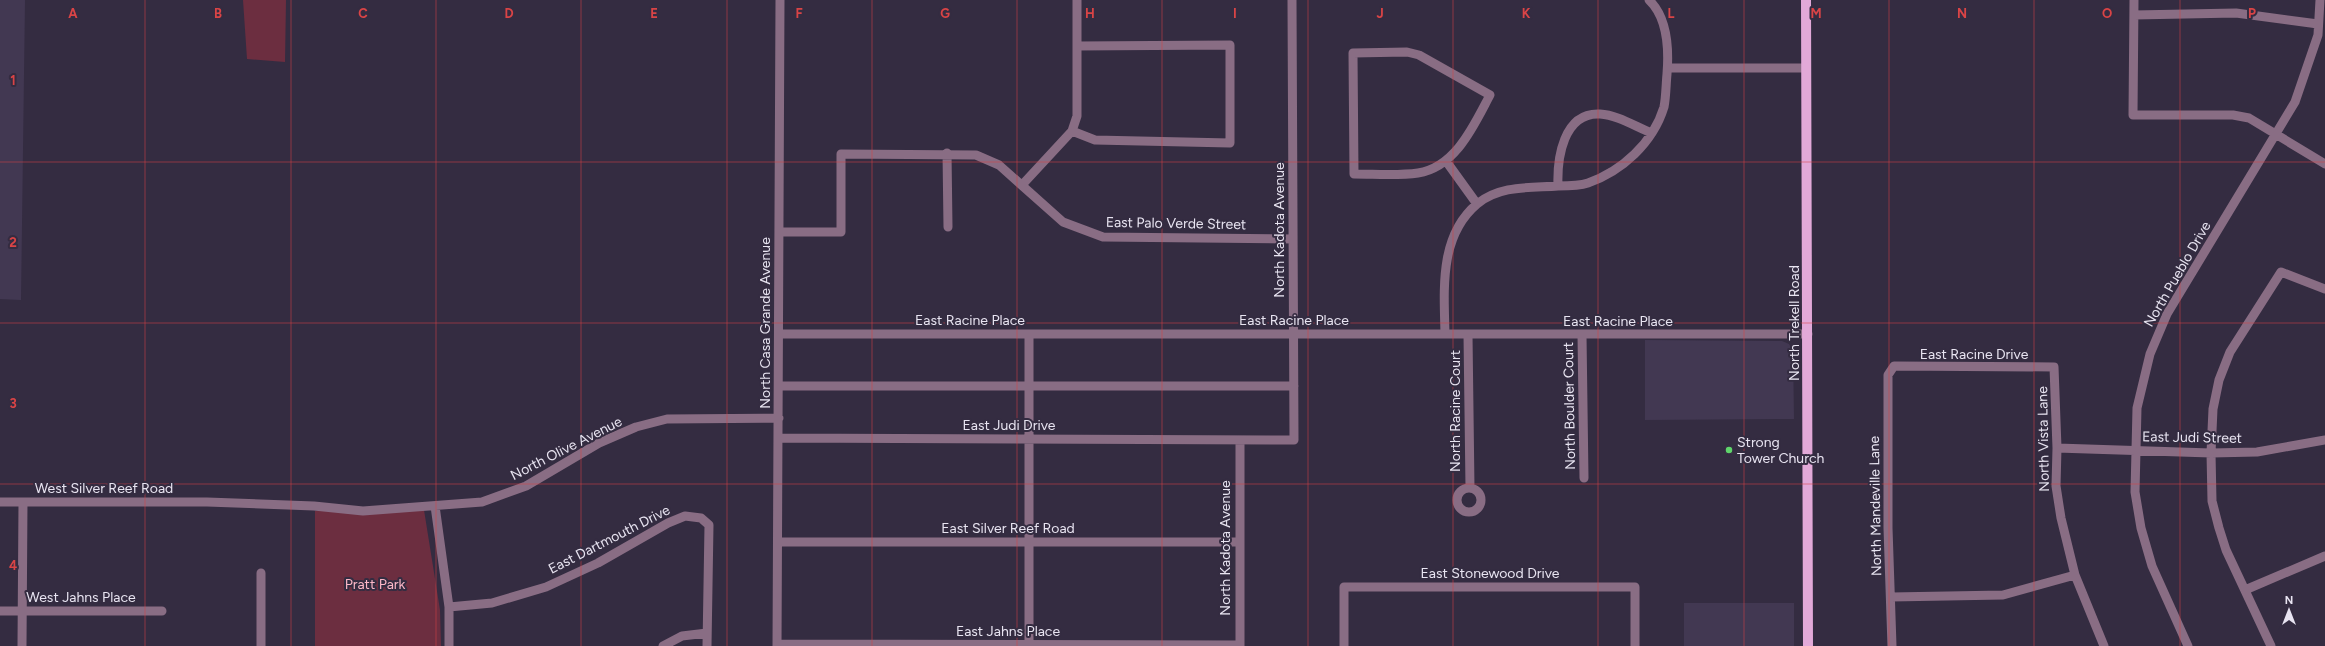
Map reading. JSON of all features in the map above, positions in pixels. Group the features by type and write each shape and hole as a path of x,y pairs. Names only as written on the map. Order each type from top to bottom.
{"main road":[{"name":"North Trekell Road","path":"1806,0 1808,646"}],"street":[{"name":"North Casa Grande Avenue","path":"777,645 779,542 780,0"},
{"path":"1022,185 1072,131 1077,116 1077,0"},
{"name":"North Kadota Avenue","path":"1240,646 1238,542 1240,441 1294,440 1292,0"},
{"path":"1445,334 1444,282 1446,258 1454,236 1477,204 1498,192 1513,188 1586,184 1615,171 1637,152 1652,133 1664,106 1668,68 1667,32 1649,0"},
{"path":"2134,0 2133,116 2233,115 2249,118 2325,164"},
{"name":"North Pueblo Drive","path":"2188,646 2152,566 2141,528 2135,492 2137,408 2150,354 2164,321 2295,102 2318,35 2320,0"},
{"path":"2134,15 2236,13 2318,24"},
{"path":"1072,131 1095,140 1230,143 1230,45 1077,46"},
{"path":"1407,52 1420,55 1490,95 1468,137 1446,161 1419,173 1354,174 1353,53 1407,52"},
{"path":"1668,68 1806,68"},
{"path":"1558,186 1557,164 1561,147 1575,123 1586,116 1601,114 1621,120 1652,133"},
{"name":"East Palo Verde Street","path":"779,232 841,232 841,154 947,153 976,155 999,165 1063,222 1103,237 1293,239"},
{"path":"947,153 948,227"},
{"path":"1446,161 1477,204"},
{"path":"2271,646 2226,550 2212,501 2211,453 2213,409 2219,380 2230,352 2281,272 2325,289"},
{"name":"East Racine Place","path":"779,334 1808,334"},
{"path":"1029,335 1029,645"},
{"name":"North Racine Court","path":"1468,335 1470,488"},
{"name":"North Boulder Court","path":"1582,335 1584,478"},
{"name":"East Racine Drive","path":"1894,366 2054,367"},
{"name":"North Mandeville Lane","path":"1892,646 1888,528 1888,375 1894,366"},
{"name":"North Vista Lane","path":"2054,367 2057,448 2056,486 2061,518 2075,575 2104,646"},
{"path":"779,386 1294,386"},
{"name":"North Olive Avenue","path":"207,502 314,506 363,511 482,502 526,486 600,443 636,427 667,419 779,418"},
{"name":"East Judi Drive","path":"779,438 1240,441"},
{"name":"East Judi Street","path":"2057,448 2211,453 2277,450 2325,440"},
{"name":"West Silver Reef Road","path":"0,502 207,502"},
{"path":"22,646 23,502"},
{"path":"435,506 449,607 449,646"},
{"name":"East Dartmouth Drive","path":"449,607 492,603 546,587 598,563 668,523 685,516 701,518 709,525 707,633"},
{"name":"East Silver Reef Road","path":"779,542 1238,542"},
{"path":"2245,590 2325,556"},
{"path":"261,573 261,646"},
{"path":"1891,597 2003,595 2075,575"},
{"name":"East Stonewood Drive","path":"1344,646 1344,587 1635,587 1635,646"},
{"name":"West Jahns Place","path":"0,611 162,611"},
{"path":"663,646 682,636 707,633 707,646"},
{"name":"East Jahns Place","path":"777,645 1240,646"}],"shaded area":[{"path":"0,0 25,0 21,300 0,299"},
{"path":"1645,340 1782,341 1789,344 1793,351 1794,419 1645,420"},
{"path":"1684,603 1794,603 1794,646 1684,646"}],"green space":[{"path":"243,0 286,0 285,62 247,59"},
{"name":"Pratt Park","path":"424,510 440,610 441,646 315,646 315,511"}],"place":[{"name":"Strong Tower Church","path":"1729,450"}]}
